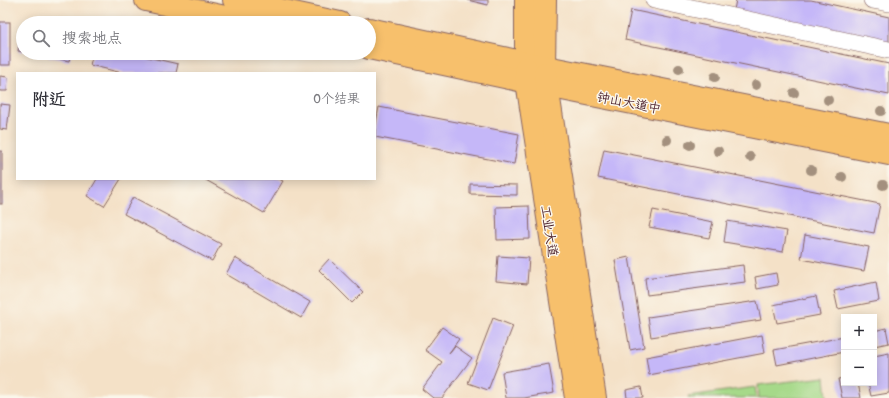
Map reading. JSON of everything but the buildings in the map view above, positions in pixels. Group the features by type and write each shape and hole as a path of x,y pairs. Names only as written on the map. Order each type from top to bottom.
{"main road":[{"path":"146,0 220,16"},
{"path":"234,0 308,16"},
{"path":"526,0 536,74"},
{"path":"536,74 545,0"},
{"name":"钟山大道中","path":"376,31 536,74 889,154"},
{"name":"钟山大道中","path":"376,49 536,74 889,135"},
{"name":"工业大道","path":"536,74 576,398"},
{"name":"工业大道","path":"536,74 595,398"}],"lane":[{"path":"654,0 889,50"},
{"path":"872,0 889,3"}],"green space":[{"path":"825,377 827,398 759,398 758,385"},
{"path":"755,387 757,398 689,398 688,396"}]}
